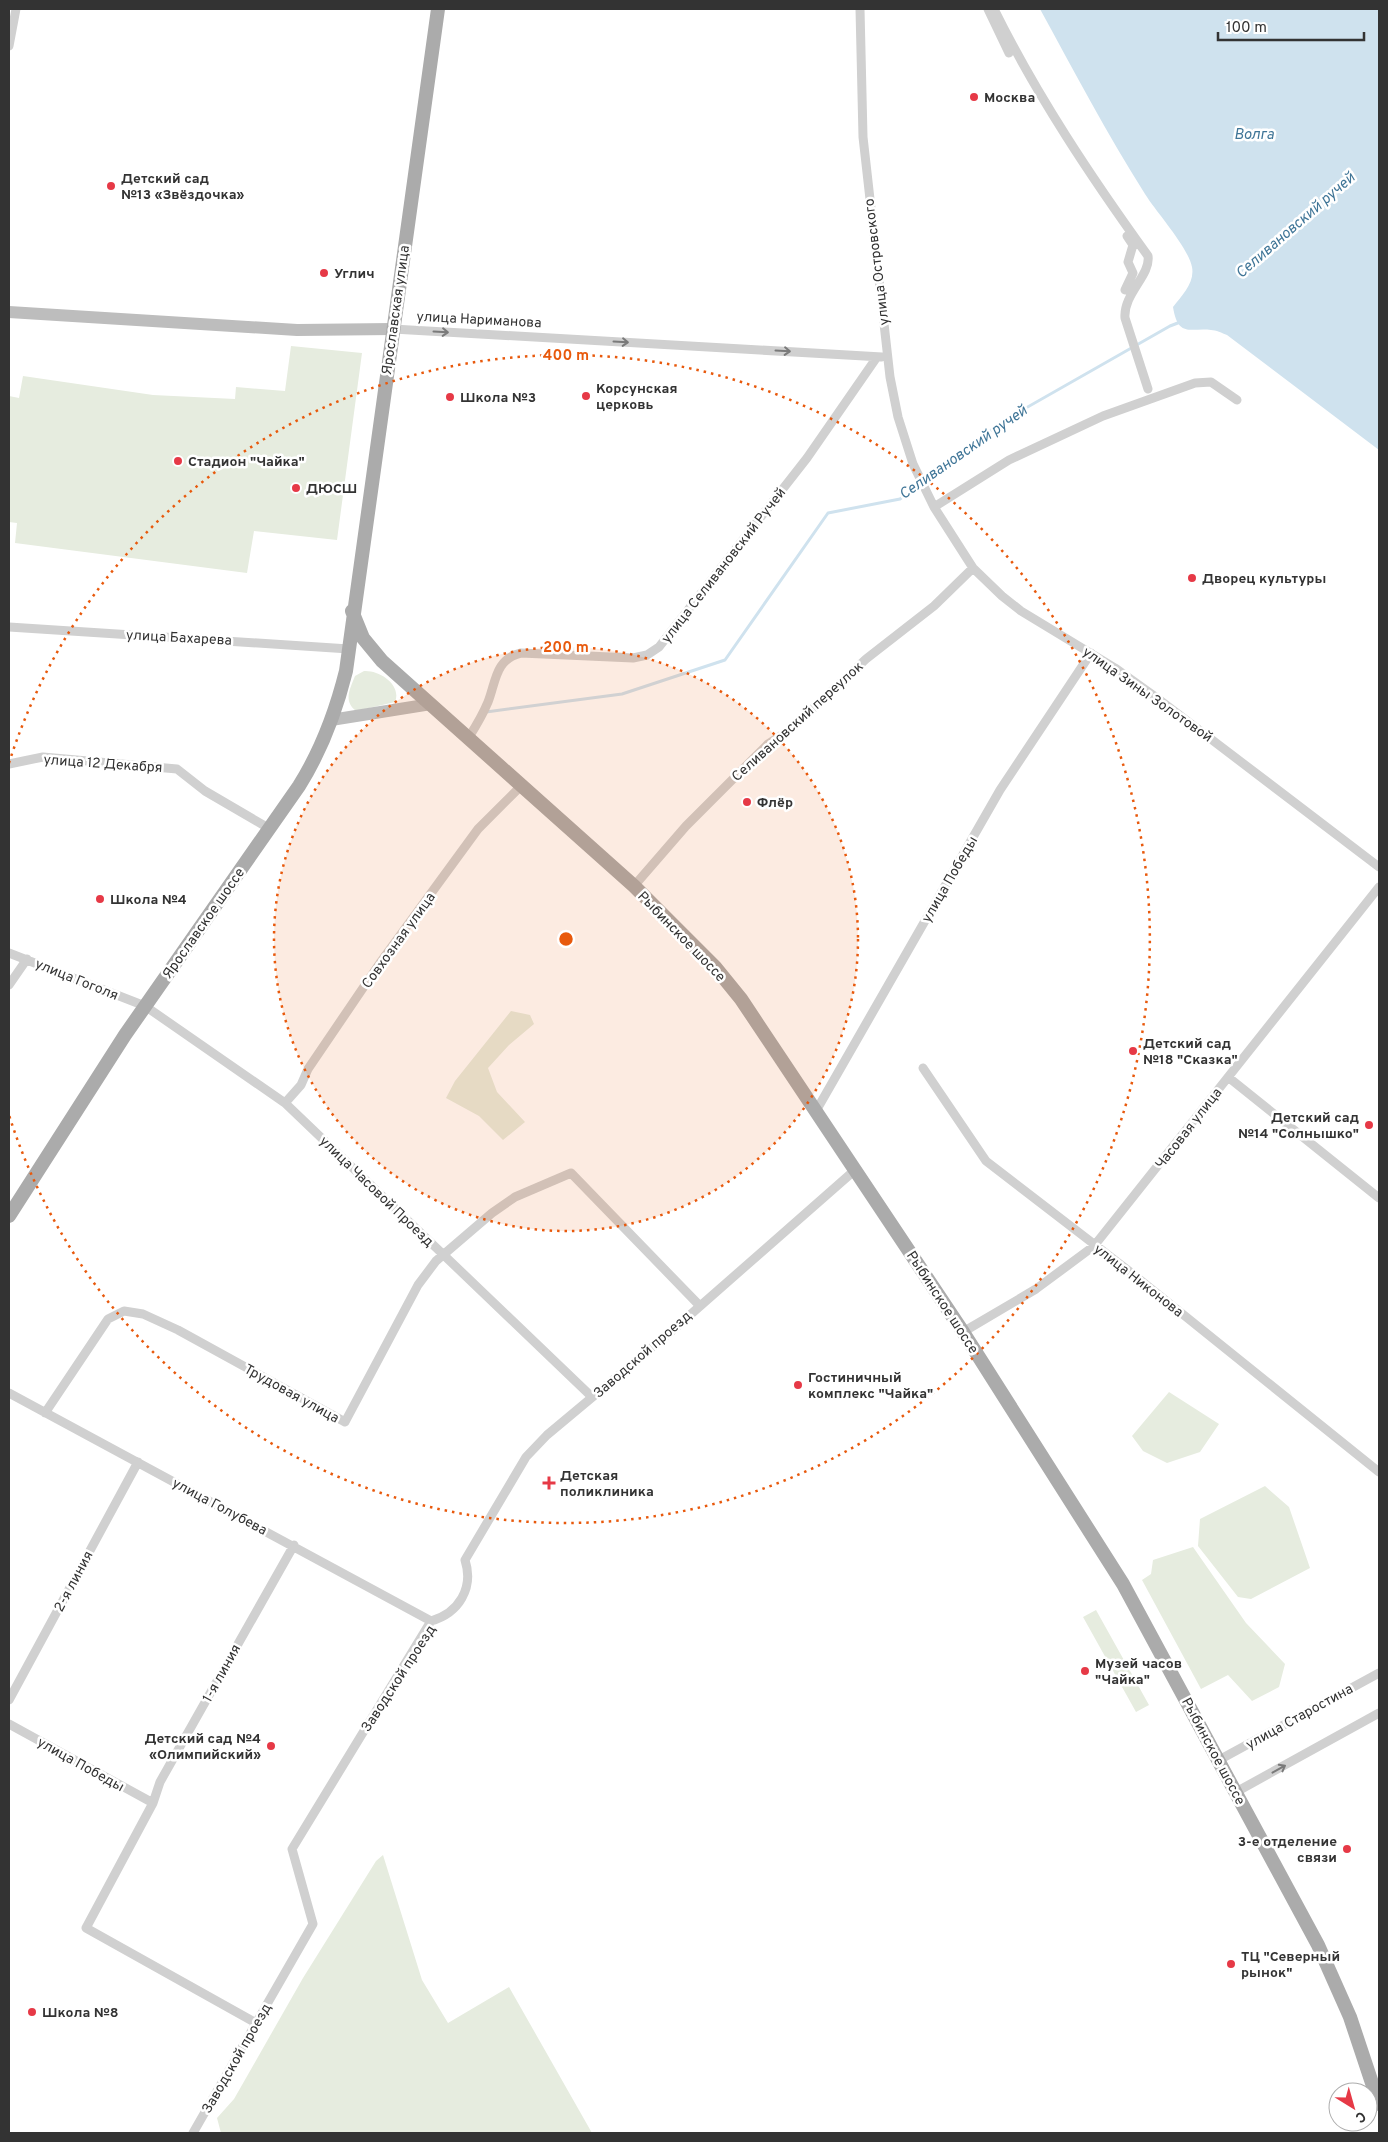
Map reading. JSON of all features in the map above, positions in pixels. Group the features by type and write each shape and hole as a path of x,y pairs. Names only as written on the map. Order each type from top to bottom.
{"main road":[{"name":"Ярославская улица","path":"352,612 438,9"},
{"name":"улица Нариманова","path":"9,312 297,330 393,329"},
{"name":"Ярославское шоссе","path":"9,1216 145,1006 310,769 331,720 342,686 349,649 352,612"},
{"name":"Рыбинское шоссе","path":"352,612 372,651 634,886 715,967 741,999 963,1332 1123,1584 1318,1944 1350,2017 1379,2104"},
{"path":"331,720 431,704"}],"street":[{"path":"9,46 16,9"},
{"name":"улица Островского","path":"860,9 862,137 888,358 898,417 921,483 934,507"},
{"path":"988,9 1024,81 1050,124 1133,245 1128,262 1133,273 1125,290"},
{"path":"994,9 1025,70 1055,121 1148,256 1148,263 1128,298 1124,310 1127,327 1148,389"},
{"name":"улица Нариманова","path":"393,329 888,358"},
{"name":"улица Селивановский Ручей","path":"469,738 488,702 498,669 507,658 521,653 633,658 647,655 659,647 807,458 877,357"},
{"path":"934,507 1009,460 1103,416 1196,383 1211,382 1238,400"},
{"name":"улица Зины Золотовой","path":"934,507 973,568 1021,611 1091,653 1182,716 1379,867"},
{"name":"Селивановский переулок","path":"634,886 686,826 768,744 791,729 866,659 934,606 973,568"},
{"name":"улица Бахарева","path":"9,627 349,649"},
{"name":"улица Победы","path":"816,1111 1000,790 1091,653"},
{"name":"улица 12 Декабря","path":"9,764 43,757 177,769 205,791 270,829"},
{"name":"Совхозная улица","path":"285,1103 301,1085 308,1068 369,979 478,829 522,785"},
{"name":"Часовая улица","path":"963,1332 1036,1289 1094,1246 1379,887"},
{"name":"улица Гоголя","path":"9,953 145,1006"},
{"path":"9,984 27,959"},
{"name":"улица Часовой Проезд","path":"145,1006 285,1103 592,1398"},
{"name":"улица Никонова","path":"923,1068 986,1161 1143,1282 1379,1472"},
{"path":"1228,1077 1379,1198"},
{"name":"Заводской проезд","path":"193,2133 314,1924 292,1849 431,1621 451,1613 464,1596 469,1578 465,1560 526,1457 547,1435 855,1170"},
{"name":"Трудовая улица","path":"45,1413 108,1318 124,1312 143,1314 178,1330 345,1422 418,1285 442,1254 492,1213 515,1197 571,1174 699,1305"},
{"name":"улица Голубева","path":"9,1393 294,1545 431,1621"},
{"name":"2-я линия","path":"9,1700 138,1462"},
{"name":"1-я линия","path":"256,2023 86,1928 154,1803 160,1782 294,1545"},
{"name":"улица Старостина","path":"1219,1760 1379,1673"},
{"path":"1236,1792 1379,1713"},
{"name":"улица Победы","path":"9,1724 154,1803"}],"shaded area":[{"name":"Стадион \"Чайка\"","path":"291,346 362,353 337,540 254,531 247,573 15,543 17,523 9,522 9,396 19,398 23,376 153,395 235,399 236,387 285,391"},
{"path":"364,671 377,673 392,684 396,696 395,702 356,711 352,707 349,699 350,690 355,676"},
{"path":"511,1011 530,1015 534,1024 509,1045 488,1068 497,1092 525,1122 503,1140 479,1116 446,1098 455,1081"},
{"path":"1169,1392 1219,1424 1200,1452 1167,1463 1143,1451 1132,1436"},
{"path":"1265,1486 1289,1507 1310,1568 1251,1599 1238,1597 1198,1546 1200,1519"},
{"path":"1193,1547 1246,1623 1285,1664 1279,1687 1252,1701 1228,1675 1201,1689 1142,1580 1151,1574 1153,1560"},
{"path":"1096,1610 1149,1705 1136,1712 1083,1617"},
{"path":"383,1855 422,1980 448,2023 509,1987 592,2133 221,2133 217,2118 234,2099 303,1978 376,1861"}],"water":[{"name":"Волга","path":"1040,9 1379,9 1379,450 1227,335 1213,330 1182,328 1178,324 1173,307 1190,284 1192,278 1192,267 1189,259 1179,240 1150,202 1131,171"}],"waterway":[{"name":"Селивановский ручей","path":"486,712 622,694 725,660 828,513 900,499 1003,421 1170,326 1183,321"}],"place":[{"name":"Москва","path":"974,97"},
{"name":"Детский сад №13 «Звёздочка»","path":"111,186"},
{"name":"Углич","path":"324,273"},
{"name":"Корсунская церковь","path":"586,396"},
{"name":"Школа №3","path":"450,397"},
{"name":"Стадион \"Чайка\"","path":"178,461"},
{"name":"ДЮСШ","path":"296,488"},
{"name":"Дворец культуры","path":"1192,578"},
{"name":"Флёр","path":"747,802"},
{"name":"Школа №4","path":"100,899"},
{"name":"Детский сад №18 \"Сказка\"","path":"1133,1051"},
{"name":"Детский сад №14 \"Солнышко\"","path":"1369,1125"},
{"name":"Гостиничный комплекс \"Чайка\"","path":"798,1385"},
{"name":"Детская поликлиника","path":"549,1483"},
{"name":"Музей часов \"Чайка\"","path":"1085,1671"},
{"name":"Детский сад №4 «Олимпийский»","path":"271,1746"},
{"name":"3-е отделение связи","path":"1347,1849"},
{"name":"ТЦ \"Северный рынок\"","path":"1231,1964"},
{"name":"Школа №8","path":"32,2012"}]}
